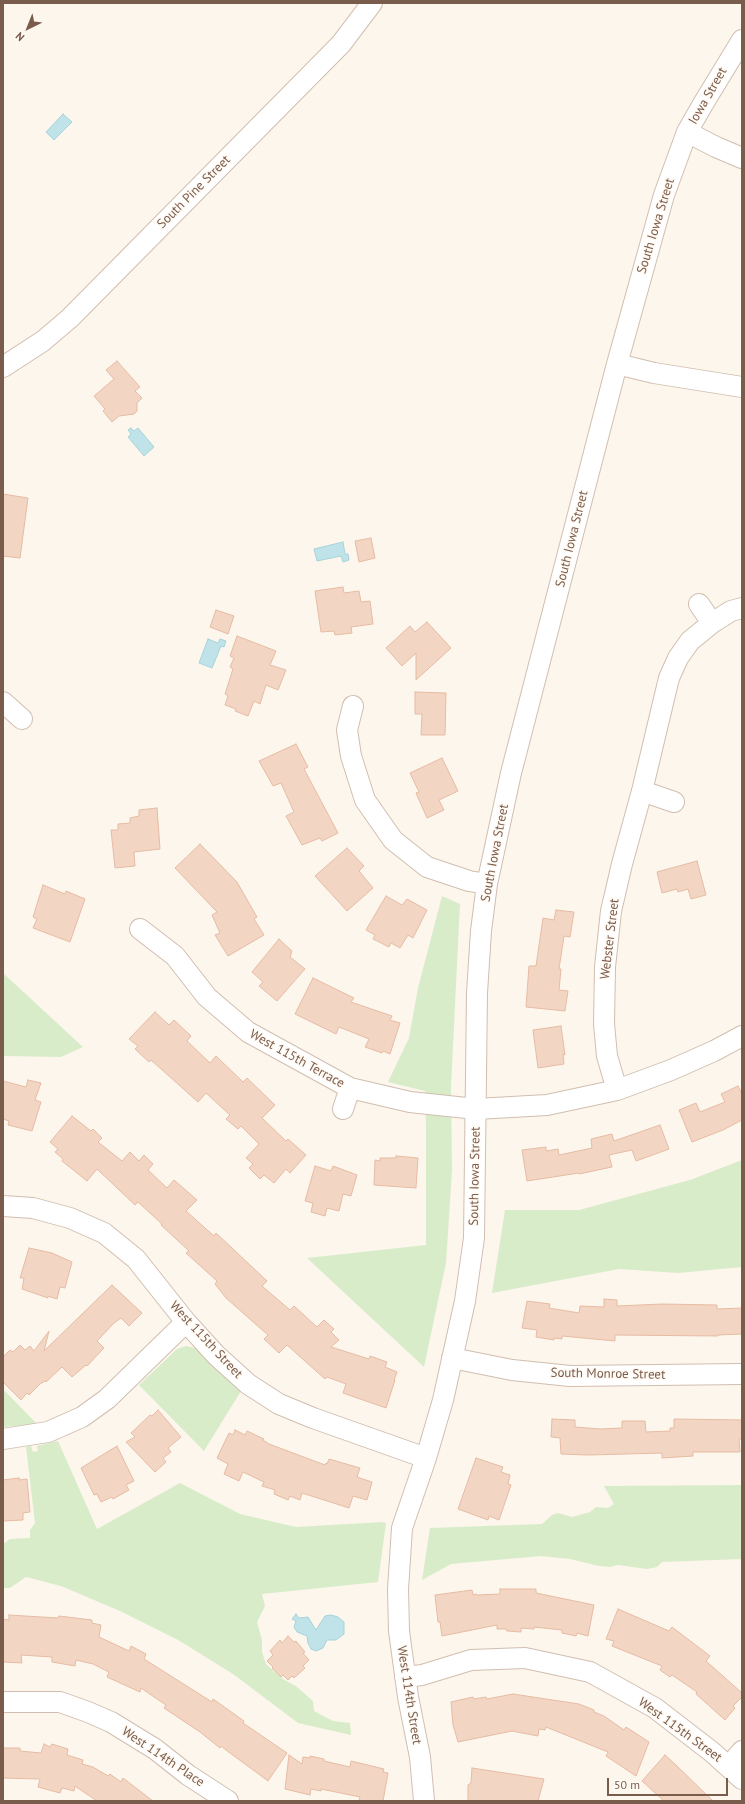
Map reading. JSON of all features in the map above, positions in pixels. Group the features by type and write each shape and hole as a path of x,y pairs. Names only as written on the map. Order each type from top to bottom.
{"street":[{"name":"South Pine Street","path":"3,367 44,341 70,318 341,44 372,3"},
{"name":"Iowa Street","path":"688,132 715,83 742,40"},
{"path":"688,132 716,147 742,158"},
{"name":"South Iowa Street","path":"398,1589 402,1528 426,1458 443,1400 465,1301 474,1238 477,994 481,931 487,884 511,773 617,364 664,195 688,132"},
{"path":"617,364 654,373 742,387"},
{"path":"699,604 712,623"},
{"name":"Webster Street","path":"617,1090 607,1056 604,1024 605,967 611,911 669,678 678,658 690,641 712,623 731,611 742,608"},
{"path":"3,702 22,719"},
{"path":"353,706 347,730 351,756 365,800 393,840 428,867 469,881 487,884"},
{"path":"642,791 674,802"},
{"name":"West 115th Terrace","path":"140,929 175,956 207,997 248,1032 350,1088 410,1102 476,1109 547,1105 617,1090 671,1070 714,1051 742,1036"},
{"name":"West 115th Terrace","path":"343,1109 350,1088"},
{"name":"West 115th Street","path":"3,1206 33,1208 70,1218 104,1233 136,1259 186,1322 216,1355 248,1384 279,1404 313,1418 426,1458"},
{"path":"3,1439 48,1432 82,1417 108,1399 186,1322"},
{"name":"South Monroe Street","path":"452,1358 512,1370 570,1376 742,1374"},
{"name":"West 114th Street","path":"398,1589 399,1631 405,1677 420,1757 424,1801"},
{"name":"West 115th Street","path":"405,1677 422,1674 471,1660 517,1658 524,1658 590,1672 655,1708 735,1773"},
{"name":"West 114th Place","path":"3,1702 60,1702 111,1722 155,1749 188,1775 228,1801"},
{"path":"735,1773 742,1751"}],"green space":[{"path":"442,896 460,904 451,1086 452,1170 446,1263 424,1367 307,1258 426,1245 425,1091 388,1082 409,1038 418,988"},
{"path":"3,973 83,1047 61,1057 3,1056"},
{"path":"742,1160 742,1267 678,1273 619,1269 492,1293 505,1210 579,1210 690,1180"},
{"path":"186,1346 200,1349 241,1391 204,1451 139,1385 177,1349"},
{"path":"3,1389 37,1424 3,1427"},
{"path":"58,1441 97,1529 180,1483 240,1514 296,1527 386,1523 378,1582 262,1594 265,1606 257,1622 262,1640 262,1652 266,1664 283,1679 297,1687 313,1701 314,1711 333,1721 350,1723 351,1735 298,1723 233,1674 178,1640 120,1611 61,1586 26,1577 10,1588 3,1588 3,1544 10,1539 30,1538 30,1530 35,1523 26,1447 31,1446 33,1452 38,1451 37,1446"},
{"path":"742,1485 742,1559 662,1562 657,1567 647,1569 618,1565 610,1567 599,1566 570,1559 541,1556 451,1564 422,1580 430,1528 542,1524 552,1515 558,1513 572,1517 590,1512 596,1507 608,1508 614,1504 604,1486"}],"water":[{"path":"63,114 72,122 54,140 46,132"},
{"path":"131,428 134,431 138,428 154,447 144,456 128,437 131,434 128,430"},
{"path":"343,542 345,554 348,554 349,560 343,562 341,556 317,561 314,549"},
{"path":"208,639 218,643 220,639 226,641 224,647 221,646 212,668 199,663"},
{"path":"296,1614 299,1618 308,1617 316,1630 325,1616 331,1615 338,1617 344,1622 344,1634 336,1640 327,1640 323,1648 316,1651 311,1649 307,1636 297,1632 294,1627 296,1621 292,1619"}],"building":[{"path":"117,361 140,387 135,391 142,398 137,403 137,411 134,414 119,416 112,422 103,411 105,409 94,396 114,379 106,370"},
{"path":"3,494 28,498 20,558 3,556"},
{"path":"371,538 375,558 359,562 355,541"},
{"path":"343,587 344,593 359,591 361,602 370,601 373,624 351,627 352,633 335,635 334,631 321,632 315,591"},
{"path":"216,610 234,616 228,634 210,627"},
{"path":"427,622 451,648 416,680 416,653 402,666 386,648 410,626 415,632"},
{"path":"237,636 276,651 270,665 286,670 278,690 266,685 260,704 254,701 248,716 225,705 228,696 225,694 233,669 230,667 234,658 230,656"},
{"path":"415,692 446,693 445,735 421,735 422,714 415,714"},
{"path":"296,744 308,767 304,769 338,833 322,841 320,838 302,845 286,816 294,812 281,783 273,786 259,761"},
{"path":"442,758 458,791 439,800 444,810 427,818 416,793 419,792 410,773"},
{"path":"157,808 160,849 134,852 135,866 115,868 111,830 118,830 118,824 130,823 130,818 139,816 139,810"},
{"path":"200,844 237,882 257,917 254,919 264,935 228,956 215,935 220,933 212,915 217,912 175,868"},
{"path":"347,848 364,866 359,871 373,888 347,911 315,876"},
{"path":"697,861 706,895 691,899 688,889 678,892 677,889 662,893 657,872"},
{"path":"43,885 65,894 66,891 85,899 70,942 33,928 37,919 33,917"},
{"path":"386,896 402,905 407,899 427,910 413,938 408,935 400,948 391,943 389,947 373,939 375,935 366,930"},
{"path":"556,910 574,912 570,937 564,936 559,969 561,969 559,990 568,991 565,1011 526,1007 529,966 536,966 543,918 554,920"},
{"path":"279,939 292,951 290,957 305,969 277,1001 259,986 263,982 252,972"},
{"path":"313,978 354,998 351,1002 392,1016 390,1020 400,1023 390,1054 365,1047 369,1039 339,1027 336,1034 295,1014"},
{"path":"155,1012 169,1025 174,1020 191,1036 187,1041 210,1063 216,1056 243,1082 247,1078 275,1105 262,1118 286,1141 288,1139 306,1155 290,1173 286,1169 274,1183 264,1175 260,1179 249,1168 253,1164 246,1158 259,1144 241,1126 238,1129 226,1119 230,1115 206,1093 198,1102 151,1060 149,1062 135,1049 138,1046 129,1039"},
{"path":"561,1026 565,1055 563,1054 564,1064 538,1068 533,1030"},
{"path":"28,1080 41,1083 35,1100 41,1102 32,1131 8,1125 9,1121 3,1119 3,1081 26,1087"},
{"path":"738,1086 742,1094 742,1120 723,1130 692,1142 679,1110 696,1103 700,1112 725,1102 721,1094"},
{"path":"72,1116 91,1131 93,1129 102,1138 98,1142 122,1161 130,1152 139,1161 144,1155 153,1164 148,1170 167,1188 174,1180 197,1200 186,1211 214,1236 216,1233 267,1281 262,1286 290,1310 294,1306 317,1327 324,1320 334,1329 331,1332 339,1340 331,1347 369,1359 370,1356 387,1362 385,1367 397,1372 386,1408 343,1393 346,1384 327,1377 325,1379 287,1345 279,1353 264,1339 268,1335 226,1298 215,1284 217,1281 186,1253 189,1251 138,1202 135,1205 97,1169 87,1181 62,1161 63,1159 55,1152 58,1149 50,1142"},
{"path":"660,1125 669,1149 636,1161 632,1150 609,1155 612,1167 579,1174 527,1181 522,1150 546,1147 546,1151 558,1149 559,1155 592,1148 591,1139 612,1134 614,1141"},
{"path":"396,1156 418,1158 416,1188 374,1185 375,1160 380,1161 380,1158 396,1158"},
{"path":"315,1166 331,1171 333,1166 357,1175 351,1196 343,1194 339,1211 327,1208 325,1216 311,1212 313,1203 305,1201"},
{"path":"29,1248 52,1253 72,1262 65,1288 60,1287 57,1299 48,1296 48,1298 22,1289 24,1278 20,1278"},
{"path":"112,1285 142,1313 129,1326 121,1318 114,1323 97,1341 104,1348 87,1366 86,1365 72,1377 62,1367 46,1382 45,1381 40,1384 29,1395 27,1393 21,1400 3,1382 3,1357 10,1350 13,1352 20,1345 25,1350 30,1346 34,1351 49,1331 44,1351"},
{"path":"604,1299 617,1300 617,1306 662,1304 717,1305 717,1309 742,1308 742,1334 718,1336 615,1335 615,1341 562,1336 562,1339 554,1338 554,1340 536,1337 537,1330 522,1328 527,1301 550,1304 549,1308 579,1313 580,1306 604,1307"},
{"path":"158,1410 181,1437 168,1448 171,1452 163,1458 166,1462 155,1472 126,1442 135,1437 131,1433 150,1415 152,1416"},
{"path":"552,1419 575,1420 575,1427 600,1429 622,1428 622,1421 645,1421 646,1432 670,1431 670,1428 674,1428 674,1419 742,1420 742,1439 739,1439 740,1452 693,1452 693,1456 662,1458 662,1453 589,1455 561,1454 560,1438 551,1437"},
{"path":"235,1430 245,1435 247,1431 264,1439 263,1440 269,1444 325,1465 329,1459 360,1468 357,1477 372,1482 367,1500 353,1496 349,1508 302,1493 300,1500 290,1496 288,1500 274,1494 275,1490 262,1486 264,1482 243,1472 239,1481 224,1474 228,1464 217,1458 229,1433 233,1435"},
{"path":"117,1446 134,1481 126,1485 129,1490 113,1499 112,1497 101,1502 97,1494 94,1495 81,1468"},
{"path":"476,1458 503,1467 501,1472 510,1475 508,1484 511,1485 499,1520 489,1516 488,1520 458,1509"},
{"path":"19,1478 19,1480 27,1479 30,1512 23,1513 23,1520 3,1521 3,1480"},
{"path":"500,1589 536,1589 536,1593 594,1605 588,1636 577,1633 576,1636 562,1633 562,1630 534,1627 534,1629 521,1628 521,1632 507,1631 506,1629 497,1629 497,1625 442,1636 440,1622 438,1622 435,1595 472,1590 473,1595 500,1594"},
{"path":"618,1609 669,1631 672,1627 710,1656 706,1661 742,1693 742,1697 733,1706 735,1708 725,1720 696,1694 697,1692 672,1675 670,1677 660,1670 662,1666 612,1646 614,1641 606,1639"},
{"path":"9,1615 58,1618 59,1616 92,1620 92,1623 101,1625 99,1637 129,1651 131,1646 146,1654 144,1659 212,1702 213,1699 244,1721 243,1723 287,1753 268,1781 221,1746 220,1748 200,1732 164,1708 166,1705 141,1688 140,1692 107,1677 109,1672 93,1664 76,1660 75,1666 52,1662 52,1657 21,1655 22,1663 3,1662 3,1619 9,1620"},
{"path":"288,1636 294,1642 296,1641 305,1652 303,1653 309,1660 303,1666 305,1668 294,1678 292,1676 288,1680 283,1675 281,1677 267,1661 273,1655 270,1651 280,1640 282,1643"},
{"path":"513,1694 579,1704 594,1710 594,1712 604,1716 624,1730 626,1727 649,1742 636,1776 606,1756 608,1752 546,1727 545,1730 539,1729 538,1736 512,1731 458,1742 453,1725 451,1702 473,1697 474,1699 486,1697 487,1699"},
{"path":"44,1744 50,1747 52,1744 68,1749 67,1755 83,1760 82,1764 93,1767 108,1776 110,1774 121,1782 123,1778 153,1801 97,1801 75,1786 74,1791 62,1788 60,1793 38,1787 40,1779 3,1778 3,1748 20,1748 20,1751 41,1753"},
{"path":"289,1755 302,1764 303,1757 310,1758 310,1756 350,1767 351,1761 384,1769 383,1772 388,1773 383,1801 359,1801 360,1797 321,1789 321,1791 311,1789 310,1795 285,1789"},
{"path":"665,1755 713,1801 664,1801 642,1781"},
{"path":"472,1768 544,1779 538,1801 468,1801 468,1785 471,1783"}]}
